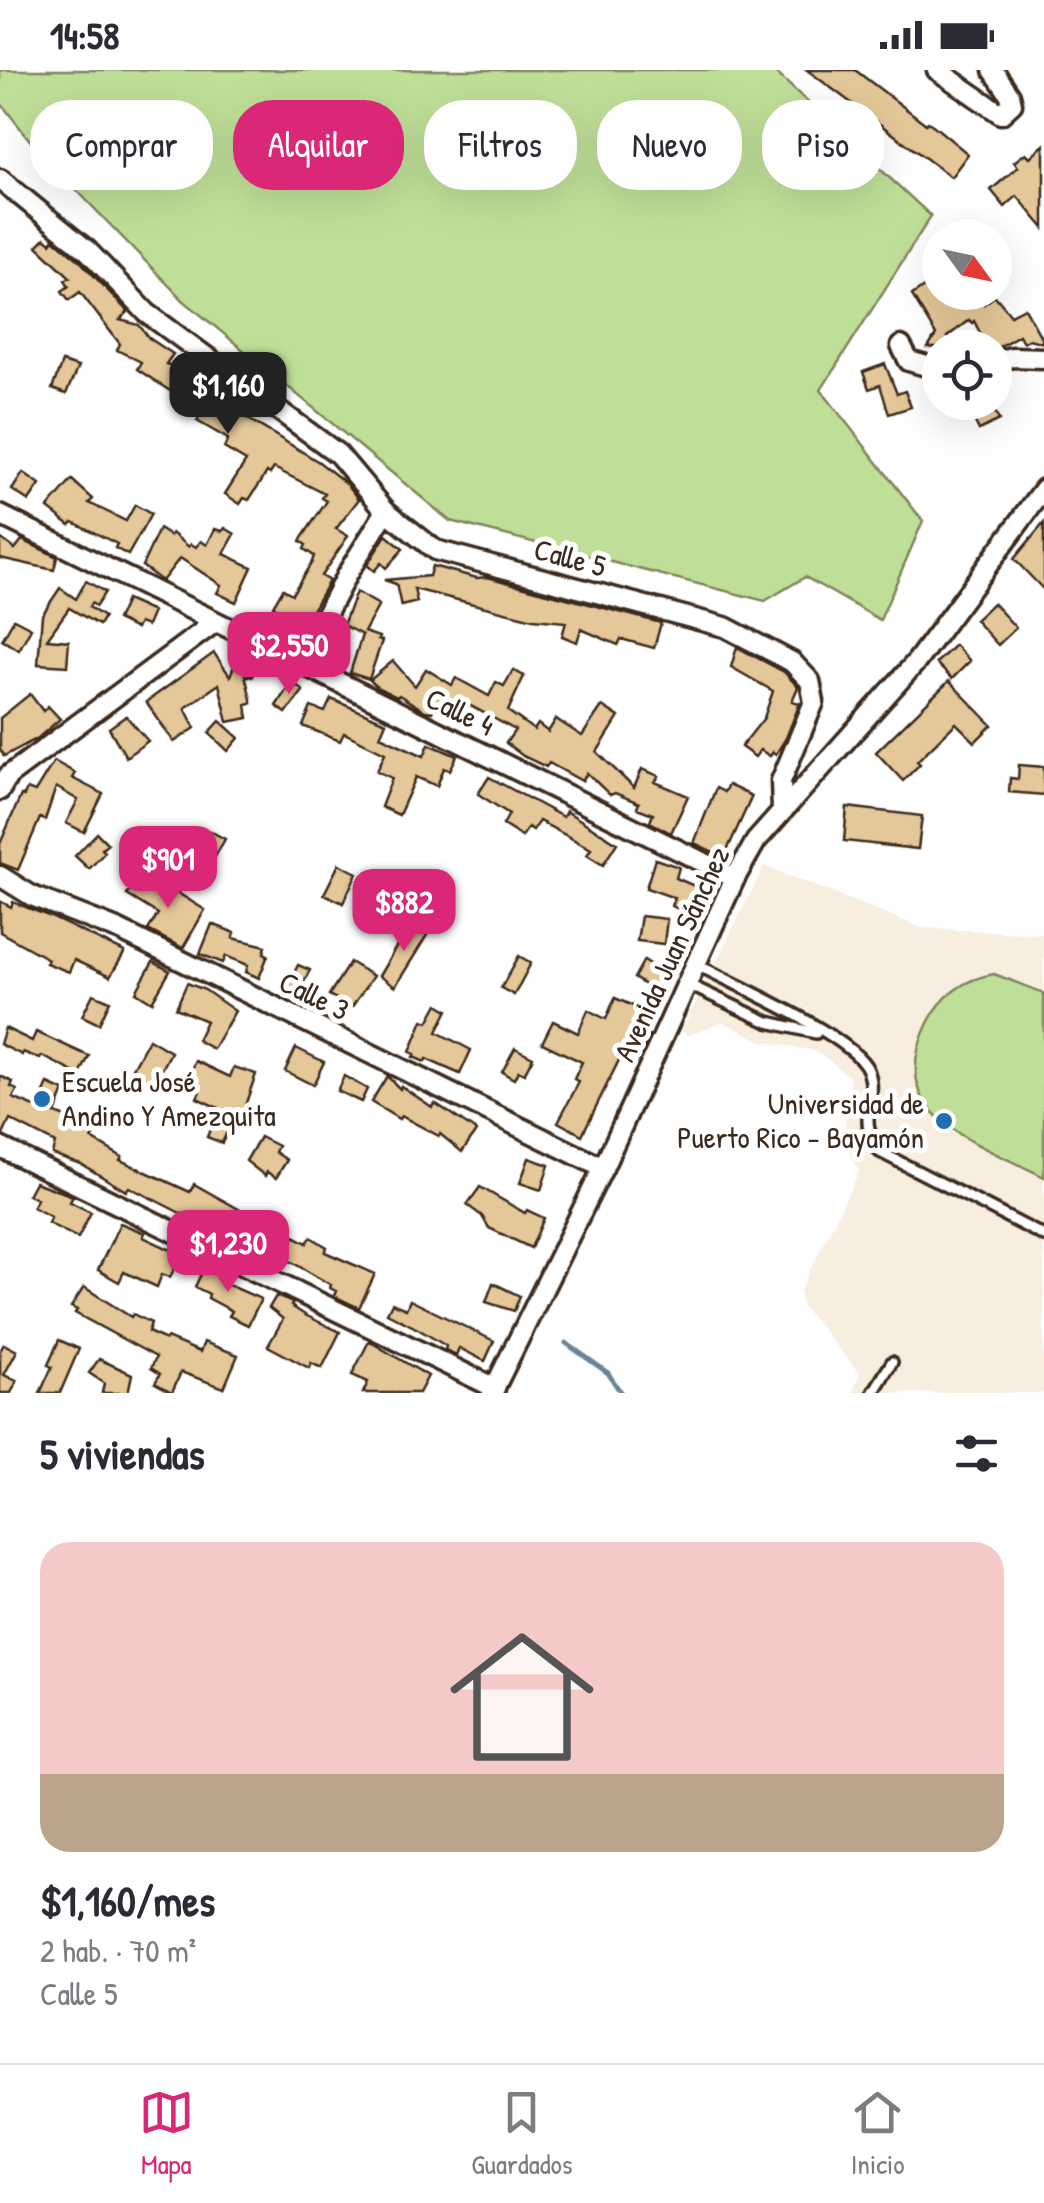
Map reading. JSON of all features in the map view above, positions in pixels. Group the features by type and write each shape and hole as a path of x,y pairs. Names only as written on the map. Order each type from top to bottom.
{"street":[{"path":"937,70 974,98 991,110 1001,114 1012,104 995,73 974,98"},
{"name":"Calle 5","path":"0,179 88,250 147,312 338,454 386,510 434,550 725,627 792,662 810,682 814,702 781,780 782,810"},
{"path":"901,346 909,361 922,365"},
{"path":"1012,357 1044,358"},
{"name":"Avenida Juan Sánchez","path":"494,1390 603,1168 735,878 756,841 917,661 1044,489"},
{"path":"300,664 386,510"},
{"name":"Calle 4","path":"0,515 735,878"},
{"path":"0,790 8,776 214,623"},
{"name":"Calle 3","path":"0,876 32,896 119,930 603,1168"},
{"path":"0,1147 494,1390"}],"lane":[{"path":"696,964 857,1053 870,1076 866,1120 880,1152 1044,1236"},
{"path":"687,984 768,1022 829,1036"},
{"path":"873,1393 892,1362"}],"shaded area":[{"name":"Universidad de Puerto Rico - Bayamón","path":"764,866 922,928 1044,934 1044,1393 853,1393 860,1373 801,1305 800,1291 859,1171 844,1132 851,1078 810,1050 763,1042 723,1022 689,1035 681,1032"}],"green space":[{"path":"0,70 773,70 805,100 762,100 762,190 884,190 884,173 931,216 922,220 922,230 821,390 923,521 880,620 805,577 765,601 450,521 183,300 77,190 213,190 213,100 30,100 30,141 0,102"},
{"path":"994,974 1044,993 1044,1177 991,1152 944,1122 927,1104 917,1082 917,1055 928,1023 940,1004 973,980"}],"building":[{"path":"807,70 855,70 968,154 951,177 884,127 884,100 847,100"},
{"path":"1044,145 1044,228 1017,196 1005,207 991,190 1018,167 1014,162 1026,153 1030,157"},
{"path":"45,238 51,243 54,239 79,260 128,312 120,320 139,325 149,338 173,354 166,364 203,375 199,389 319,462 359,499 336,529 348,536 321,576 329,581 303,626 297,623 293,630 274,619 279,610 273,606 283,589 292,594 312,562 314,556 300,541 327,501 322,498 325,494 274,468 270,474 267,472 249,500 244,498 240,504 225,494 246,461 224,448 228,439 197,421 205,406 176,395 137,369 141,362 117,350 120,344 80,292 69,300 62,291 69,286 65,280 70,277 37,246"},
{"path":"922,288 922,310 1007,310 1011,315 1025,308 1044,343 1029,339 1023,342 1019,335 1012,339 1012,330 979,330 969,320 956,330 933,330 912,295"},
{"path":"62,362 78,367 66,394 52,389"},
{"path":"885,364 897,394 905,391 911,407 889,414 880,385 869,389 863,372"},
{"path":"974,420 999,420 979,430"},
{"path":"23,473 40,485 29,501 12,490"},
{"path":"72,480 93,499 89,503 126,521 135,505 151,514 128,555 115,548 117,544 73,522 70,525 48,508"},
{"path":"1044,523 1044,590 1014,559"},
{"path":"225,528 235,534 224,554 252,567 236,602 217,593 221,585 180,558 162,581 142,566 159,529 170,536 172,533 189,547 196,547 201,541 207,545 215,529"},
{"path":"386,535 403,549 386,568 381,563 374,571 367,565"},
{"path":"0,538 15,549 22,540 57,557 54,570 0,558"},
{"path":"432,566 661,623 654,648 621,639 618,645 581,629 577,642 562,636 566,622 533,619 414,589 417,602 401,606 396,584 384,580 429,576"},
{"path":"86,581 105,592 96,606 91,603 89,607 104,617 99,625 69,608 47,639 69,641 67,666 38,664 42,615 60,588 76,599"},
{"path":"356,592 379,605 364,632 382,641 369,679 350,673 362,635 343,625"},
{"path":"126,600 153,612 147,626 139,623 136,629 117,620"},
{"path":"993,603 1016,628 998,645 975,620"},
{"path":"14,619 31,628 19,650 2,640"},
{"path":"955,645 970,661 952,679 936,663"},
{"path":"737,647 784,672 798,687 792,701 800,703 786,738 776,754 770,756 760,750 755,757 741,747 764,718 773,691 731,667"},
{"path":"240,651 241,656 256,664 252,677 245,675 251,699 251,704 246,705 248,718 228,722 219,684 185,708 195,728 174,742 146,702 214,653 230,676"},
{"path":"393,661 415,686 426,669 452,685 456,678 489,696 496,682 504,686 513,670 524,676 508,711 534,730 538,724 548,732 556,719 582,736 602,706 619,717 597,752 634,788 642,769 659,776 655,782 688,796 671,833 650,822 653,814 637,808 639,803 615,793 610,795 587,773 582,781 549,763 546,767 523,756 506,743 515,730 469,705 462,718 434,708 432,712 425,711 377,687 370,680"},
{"path":"292,681 303,691 286,713 276,706"},
{"path":"949,681 992,725 975,742 956,723 917,761 920,764 903,781 876,752"},
{"path":"30,694 43,711 48,706 60,719 38,738 4,756 0,749 0,718"},
{"path":"331,699 386,722 380,736 424,756 429,744 457,756 450,770 444,768 437,786 416,777 399,815 381,807 392,778 377,771 385,753 344,733 340,741 303,726 311,707 325,712"},
{"path":"126,716 148,741 126,757 109,728"},
{"path":"220,721 239,738 228,751 209,733"},
{"path":"54,761 75,773 72,778 103,794 84,832 66,823 78,800 56,787 45,820 40,818 18,870 0,863 0,844 21,795 27,789 35,792"},
{"path":"1019,765 1044,767 1044,795 1009,792 1010,778 1018,779"},
{"path":"489,777 563,817 566,811 617,843 603,865 587,855 591,849 539,821 533,830 528,827 522,837 503,825 509,814 478,794"},
{"path":"728,785 752,796 724,857 694,843 716,788 724,792"},
{"path":"847,807 922,816 918,849 844,841"},
{"path":"210,831 225,839 212,862 198,854"},
{"path":"97,833 108,844 89,869 75,856"},
{"path":"655,859 679,867 676,878 710,893 698,919 672,906 675,898 646,888"},
{"path":"339,864 357,873 343,903 324,894"},
{"path":"146,873 205,910 183,948 148,930 158,914 127,895"},
{"path":"0,901 51,917 125,952 110,977 74,960 69,972 46,963 48,959 0,932"},
{"path":"641,916 667,919 664,944 637,941"},
{"path":"411,922 429,932 395,987 379,976"},
{"path":"212,924 235,933 233,938 266,946 264,953 268,955 259,978 246,972 248,965 226,956 223,963 200,954"},
{"path":"519,956 531,963 514,995 501,988"},
{"path":"644,960 667,975 656,992 634,978"},
{"path":"153,962 170,971 152,1002 136,992"},
{"path":"350,962 373,976 352,1007 329,995"},
{"path":"298,965 310,970 297,994 286,989"},
{"path":"187,983 205,990 235,1011 213,1049 197,1040 206,1021 176,1008"},
{"path":"93,994 110,1001 99,1024 82,1016"},
{"path":"615,998 649,1013 643,1034 649,1036 642,1051 627,1044 582,1135 558,1122 579,1082 574,1079 582,1062 542,1043 553,1021 578,1033 588,1010 606,1019"},
{"path":"438,1004 448,1010 437,1032 471,1050 460,1074 413,1057 415,1054 410,1052 423,1020 428,1022"},
{"path":"5,1028 32,1041 36,1032 89,1056 80,1075 42,1056 40,1059 23,1052 22,1055 0,1044"},
{"path":"149,1039 171,1052 154,1085 131,1072"},
{"path":"296,1048 324,1062 313,1085 285,1071"},
{"path":"515,1048 533,1057 524,1074 518,1071 514,1079 502,1072"},
{"path":"196,1061 230,1077 234,1067 256,1074 239,1123 232,1121 222,1143 207,1137 218,1108 197,1098 200,1091 185,1085"},
{"path":"0,1076 13,1082 11,1087 17,1090 13,1098 37,1108 48,1084 64,1091 55,1113 73,1120 72,1129 94,1136 92,1139 122,1157 120,1160 190,1192 194,1184 285,1235 287,1232 307,1243 311,1237 327,1247 325,1252 375,1274 359,1308 334,1296 336,1291 331,1285 283,1257 278,1266 210,1224 208,1227 129,1187 126,1191 81,1164 52,1154 55,1143 10,1120 0,1135"},
{"path":"344,1076 367,1089 361,1102 337,1091"},
{"path":"387,1076 400,1089 401,1086 432,1107 435,1103 476,1131 462,1152 440,1134 401,1116 399,1119 371,1102"},
{"path":"260,1137 278,1146 275,1152 287,1160 276,1178 267,1172 265,1176 246,1161"},
{"path":"529,1158 549,1165 541,1190 520,1183"},
{"path":"35,1182 73,1196 70,1202 91,1212 78,1238 48,1223 51,1217 33,1207 37,1199 28,1195"},
{"path":"480,1187 525,1213 527,1210 544,1218 531,1248 489,1228 482,1216 467,1205"},
{"path":"120,1223 182,1255 170,1277 162,1274 157,1287 124,1272 119,1282 98,1270"},
{"path":"205,1265 227,1276 224,1283 261,1299 248,1325 229,1316 232,1311 195,1287"},
{"path":"493,1283 520,1296 514,1311 486,1302"},
{"path":"84,1287 131,1317 133,1314 151,1323 148,1332 166,1340 200,1352 204,1342 238,1355 224,1388 181,1372 172,1392 155,1383 160,1374 151,1368 156,1357 75,1313 77,1310 71,1307"},
{"path":"276,1296 340,1332 322,1368 311,1363 309,1368 268,1346 283,1319 269,1308"},
{"path":"410,1300 494,1341 485,1361 459,1348 456,1355 445,1350 446,1346 387,1313 392,1303 406,1309"},
{"path":"59,1340 79,1349 60,1393 40,1393 52,1367 48,1365"},
{"path":"369,1341 428,1376 419,1393 363,1393 368,1382 352,1375"},
{"path":"4,1344 17,1351 4,1375 17,1381 11,1393 0,1393 0,1351"},
{"path":"99,1359 132,1374 128,1393 102,1393 104,1383 89,1373"}],"waterway":[{"path":"566,1343 608,1373 621,1393"}],"place":[{"name":"Escuela José Andino Y Amezquita","path":"42,1099"},
{"name":"Universidad de Puerto Rico - Bayamón","path":"944,1121"}]}
